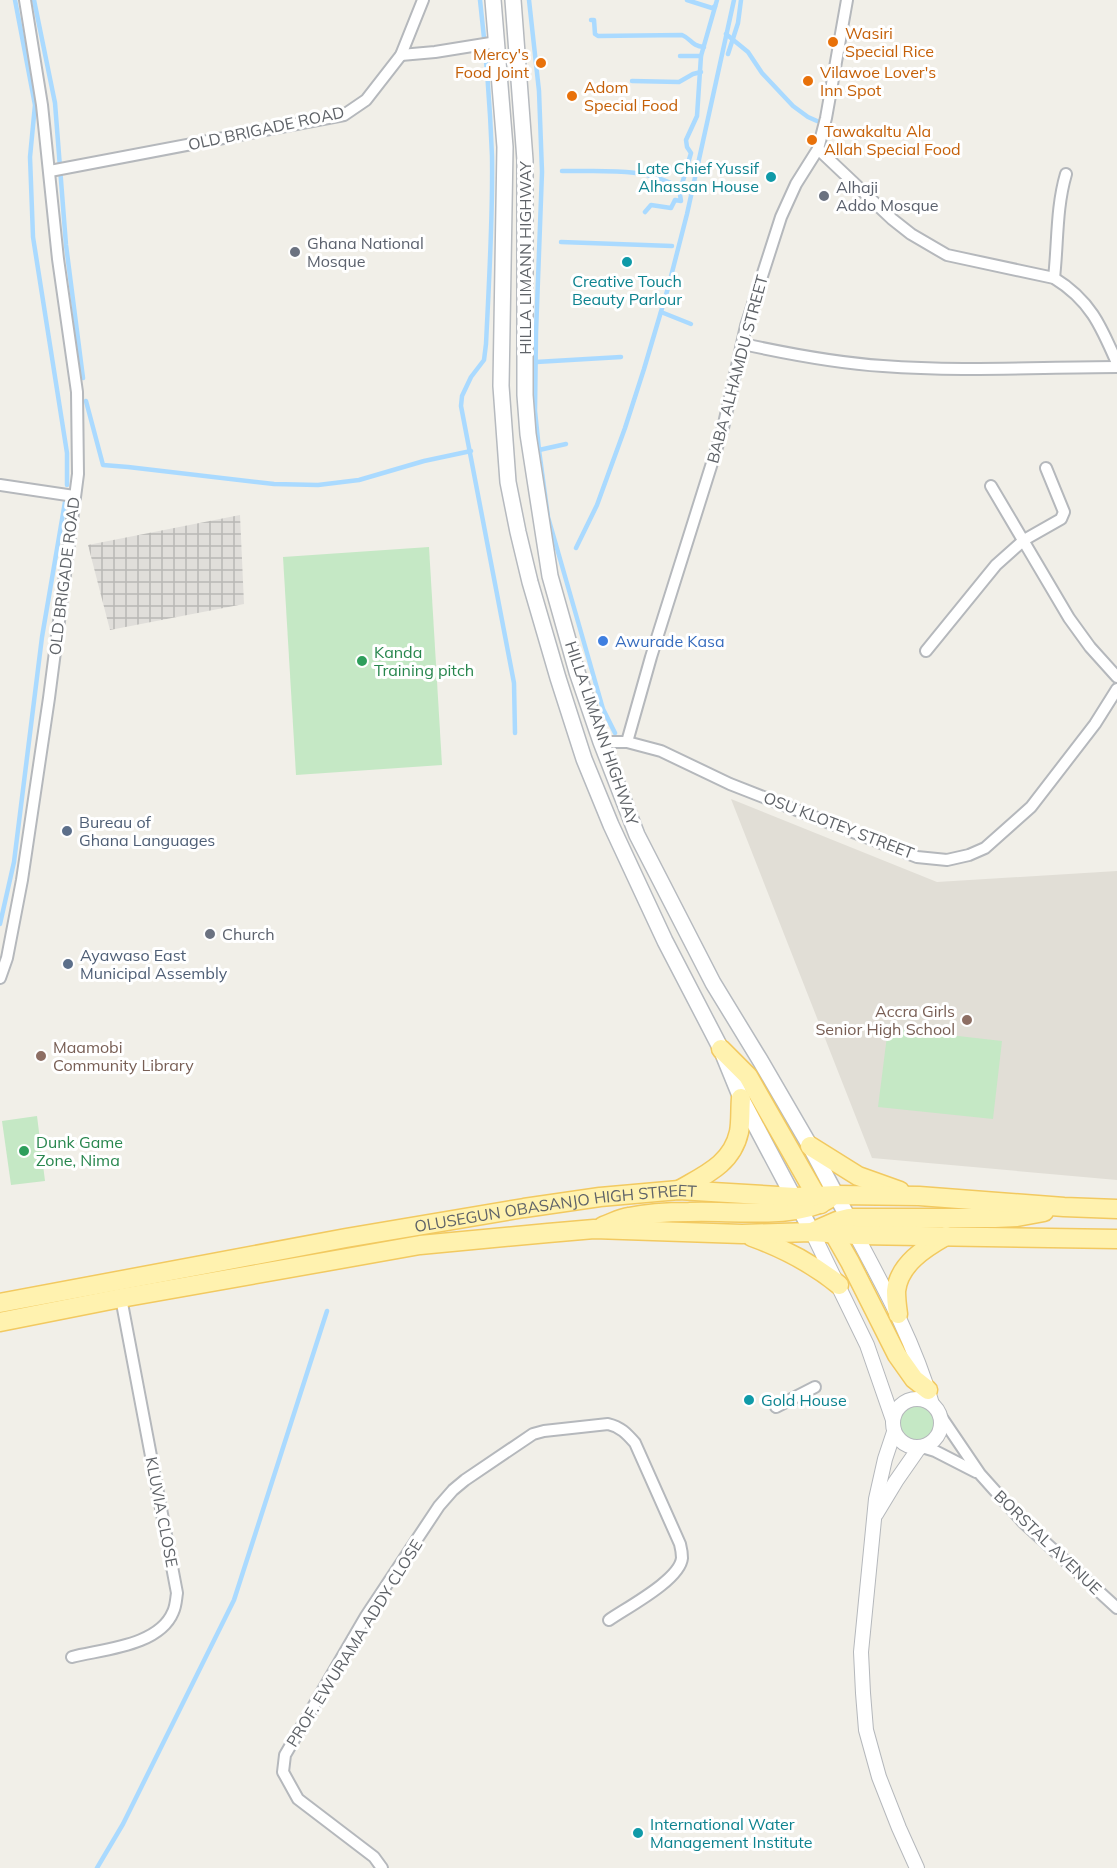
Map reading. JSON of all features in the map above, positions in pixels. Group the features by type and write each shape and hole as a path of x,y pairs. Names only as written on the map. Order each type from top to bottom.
{"main road":[{"name":"HILLA LIMANN HIGHWAY","path":"493,0 505,147 501,386 508,482 518,532 558,678 584,759 620,846 665,941 721,1049 741,1098 832,1226"},
{"name":"HILLA LIMANN HIGHWAY","path":"513,0 525,160 525,395 528,434 550,576 577,672 637,835 713,984 746,1035 810,1146 813,1202"},
{"path":"721,1049 748,1076 772,1116 813,1202 832,1226 897,1355 933,1403"},
{"path":"679,1190 714,1170 733,1150 739,1131 741,1098"},
{"path":"810,1146 858,1176 919,1197"},
{"name":"OLUSEGUN OBASANJO HIGH STREET","path":"0,1303 346,1238 524,1208 600,1197 679,1190 813,1202 919,1197 1117,1209"},
{"path":"594,1229 627,1217 689,1212 745,1212 813,1202"},
{"path":"832,1226 1017,1217 1064,1207"},
{"name":"OLUSEGUN OBASANJO HIGH STREET","path":"0,1322 420,1245 499,1236 594,1229 742,1234 832,1226 856,1235 1117,1239"},
{"path":"742,1234 795,1255 822,1271 839,1285"},
{"path":"898,1314 896,1291 899,1279 909,1263 927,1247 946,1236"}],"street":[{"name":"OLD BRIGADE ROAD","path":"0,978 7,958 22,880 49,698 78,474 77,393 58,259 42,105 25,0"},
{"name":"OLD BRIGADE ROAD","path":"50,171 344,115 366,100 401,55 423,0"},
{"name":"BABA ALHAMDU STREET","path":"627,741 723,428 746,326 782,217 796,184 818,149 826,118 847,0"},
{"path":"401,55 497,42"},
{"path":"743,344 782,352 882,366 956,369 1117,365 1103,329 1092,311 1067,286 1054,278 946,255 901,226 818,149"},
{"path":"1054,278 1057,219 1066,174"},
{"path":"926,651 996,565 1024,540 1064,516 1046,468"},
{"path":"0,485 74,496"},
{"path":"991,486 1069,618 1090,647 1117,677"},
{"name":"OSU KLOTEY STREET","path":"601,742 627,741 660,752 730,784 917,857 947,860 969,855 985,848 1031,807 1095,724 1117,689"},
{"path":"832,1226 839,1285 867,1346 894,1426 904,1444 921,1448"},
{"path":"856,1235 898,1314 942,1422 938,1436 921,1448 896,1480 874,1519"},
{"name":"KLUVIA CLOSE","path":"72,1656 144,1640 161,1629 173,1612 177,1593 121,1298"},
{"path":"776,1407 815,1388"},
{"path":"917,1868 879,1777 866,1730 861,1652 876,1499 898,1409 908,1401 920,1399 933,1403"},
{"name":"BORSTAL AVENUE","path":"933,1403 980,1474 1023,1522 1117,1608"},
{"name":"PROF. EWURAMA ADDY CLOSE","path":"382,1868 374,1857 298,1799 283,1772 285,1755 366,1616 439,1506 453,1490 533,1434 608,1424 617,1426 626,1432 635,1443 680,1544 682,1559 677,1570 665,1582 609,1620"},
{"name":"BORSTAL AVENUE","path":"921,1448 935,1451 980,1474"}],"shaded area":[{"path":"240,515 244,604 110,630 88,545"},
{"name":"Accra Girls Senior High School","path":"731,799 937,882 1117,871 1117,1180 872,1158"}],"green space":[{"name":"Kanda Training pitch","path":"429,547 442,765 296,775 283,557"},
{"path":"888,1028 1002,1041 993,1119 878,1107"},
{"name":"Dunk Game Zone, Nima","path":"37,1116 45,1181 11,1185 2,1121"},
{"path":"917,1404 930,1409 935,1422 930,1435 917,1440 904,1435 899,1422 904,1409"}],"waterway":[{"path":"15,0 35,105 30,157 33,237 67,453 67,485"},
{"path":"34,0 55,103 66,245 83,378"},
{"path":"480,0 488,78 492,156 486,344 484,360 471,377 462,396 461,406 514,683 515,733"},
{"path":"529,0 539,91 542,172 535,411 539,450 548,517 603,709 615,733"},
{"path":"687,0 712,8 715,6"},
{"path":"645,212 651,205 671,208 675,200 681,201 679,188 691,153 686,140 697,116 701,56 717,0"},
{"path":"576,548 597,505 625,428 668,288 687,214 734,0"},
{"path":"728,54 738,23 741,0"},
{"path":"591,20 594,20 595,34 598,36 682,35 696,45 704,47"},
{"path":"726,34 748,52 762,73 793,106 817,121"},
{"path":"680,56 701,56"},
{"path":"632,81 679,82 701,72"},
{"path":"562,171 637,173 652,176 679,188"},
{"path":"561,242 672,246"},
{"path":"661,312 691,324"},
{"path":"536,362 621,357"},
{"path":"86,401 103,465 274,484 318,485 359,480 424,461 471,451"},
{"path":"539,450 566,444"},
{"path":"0,924 14,862 42,637 65,502"},
{"path":"97,1868 123,1824 234,1600 327,1311"}],"place":[{"name":"Wasiri Special Rice","path":"833,42"},
{"name":"Mercy's Food Joint","path":"541,63"},
{"name":"Vilawoe Lover's Inn Spot","path":"808,81"},
{"name":"Adom Special Food","path":"572,96"},
{"name":"Tawakaltu Ala Allah Special Food","path":"812,140"},
{"name":"Late Chief Yussif Alhassan House","path":"771,177"},
{"name":"Alhaji Addo Mosque","path":"824,196"},
{"name":"Ghana National Mosque","path":"295,252"},
{"name":"Creative Touch Beauty Parlour","path":"627,262"},
{"name":"Awurade Kasa","path":"603,641"},
{"name":"Kanda Training pitch","path":"362,661"},
{"name":"Bureau of Ghana Languages","path":"67,831"},
{"name":"Church","path":"210,934"},
{"name":"Ayawaso East Municipal Assembly","path":"68,964"},
{"name":"Accra Girls Senior High School","path":"967,1020"},
{"name":"Maamobi Community Library","path":"41,1056"},
{"name":"Dunk Game Zone, Nima","path":"24,1151"},
{"name":"Gold House","path":"749,1400"},
{"name":"International Water Management Institute","path":"638,1833"}]}
